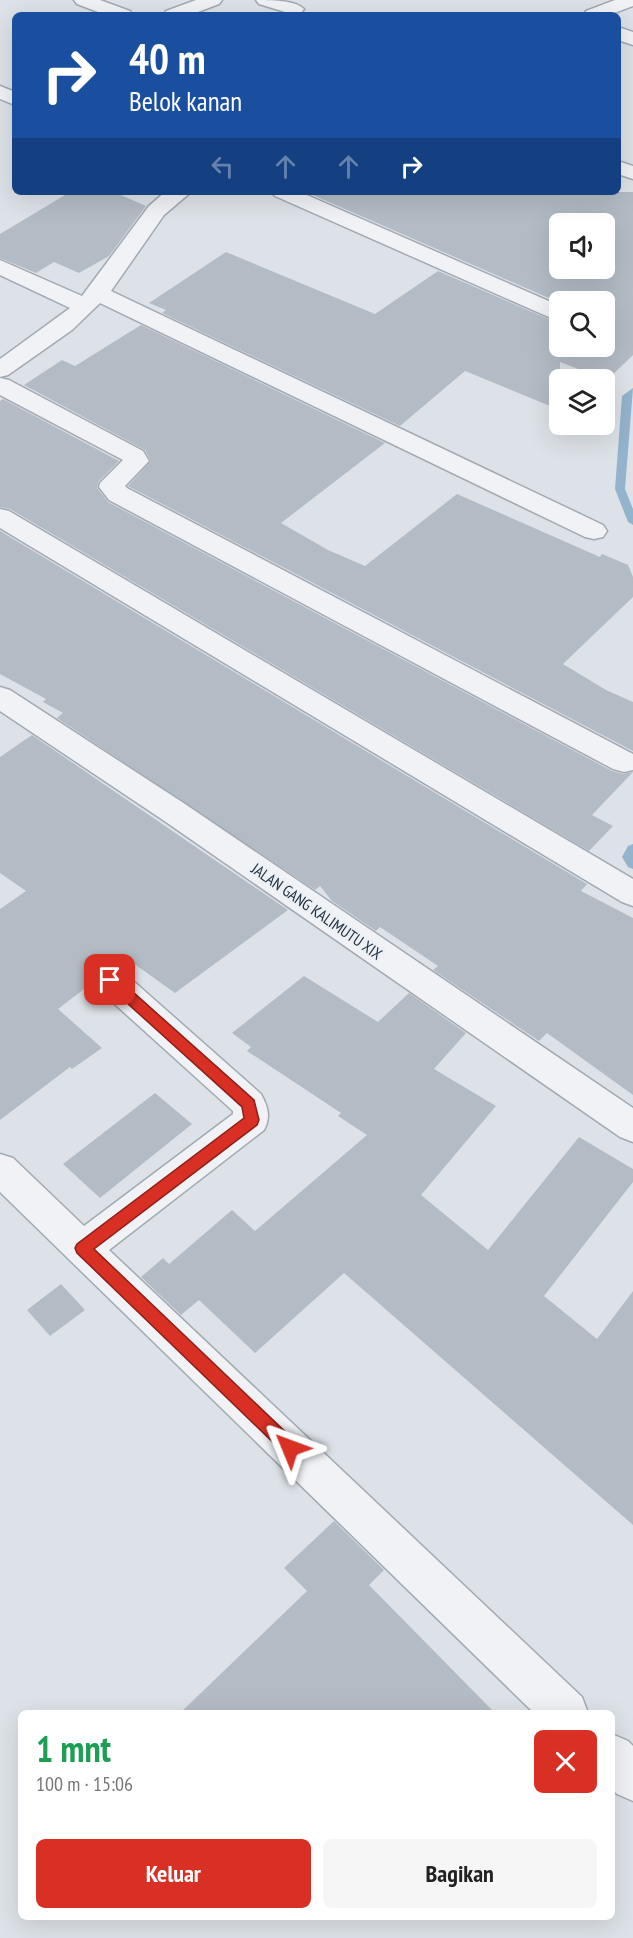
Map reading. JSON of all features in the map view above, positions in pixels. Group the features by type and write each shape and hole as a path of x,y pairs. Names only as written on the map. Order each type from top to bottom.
{"street":[{"path":"83,0 115,12"},
{"path":"181,12 213,0"},
{"path":"265,0 295,9"},
{"path":"600,12 631,0"},
{"path":"0,370 91,300 142,232 152,214 162,203 175,195"},
{"path":"289,195 549,310"},
{"path":"0,267 91,300 594,531"},
{"path":"0,385 134,456 136,461 134,464 112,483 112,487 118,494 624,762"},
{"path":"0,517 633,894"},
{"name":"JALAN GANG KALIMUTU XIX","path":"0,697 174,812 633,1127"},
{"path":"83,1248 252,1120 249,1104 110,980"},
{"path":"0,1169 563,1710"},
{"path":"615,1761 633,1778"}],"building":[{"path":"621,192 633,192 633,355 615,372 615,369 578,369 560,362 560,369 549,369 549,405 465,371 400,426 162,313 166,310 149,303 226,252 375,314 438,271 549,319 549,357 615,357 615,291 549,291 549,298 313,195 621,195"},
{"path":"65,195 121,195 146,206 109,256 79,273 54,262 36,273 0,258 0,234"},
{"path":"141,325 385,443 281,523 328,550 365,566 457,494 600,557 602,554 628,565 633,577 633,597 563,664 606,690 633,702 633,751 128,486 151,461 145,450 24,385 62,360 75,366"},
{"path":"3,399 119,461 98,482 97,488 108,502 612,771 623,774 633,772 592,815 613,826 589,851 10,509 0,507 0,401"},
{"path":"0,531 587,884 581,891 633,918 633,1095 547,1033 539,1041 433,970 438,966 380,927 376,931 332,901 320,886 315,890 57,718 63,713 43,702 46,699 0,674"},
{"path":"32,735 288,910 175,993 126,958 115,966 109,965 97,969 91,979 92,983 58,1009 102,1048 72,1069 70,1067 0,1120 0,909 26,891 0,873 0,757"},
{"path":"304,976 378,1022 409,993 466,1033 434,1069 496,1106 421,1195 488,1250 579,1137 633,1169 633,1182 544,1296 597,1339 633,1291 633,1525 344,1273 255,1353 199,1300 181,1315 141,1277 163,1258 169,1264 232,1210 255,1231 367,1135 338,1116 341,1113 247,1051 251,1047 232,1033"},
{"path":"155,1093 192,1124 100,1198 63,1164"},
{"path":"61,1284 85,1310 50,1336 27,1310"},
{"path":"334,1521 384,1570 369,1585 492,1710 183,1710 307,1591 284,1568"}],"waterway":[{"path":"633,391 627,396 620,489 633,522"},
{"path":"633,849 628,857 633,864"}],"route":[{"path":"110,980 249,1104 252,1120 236,1135 83,1248 290,1448"}]}
